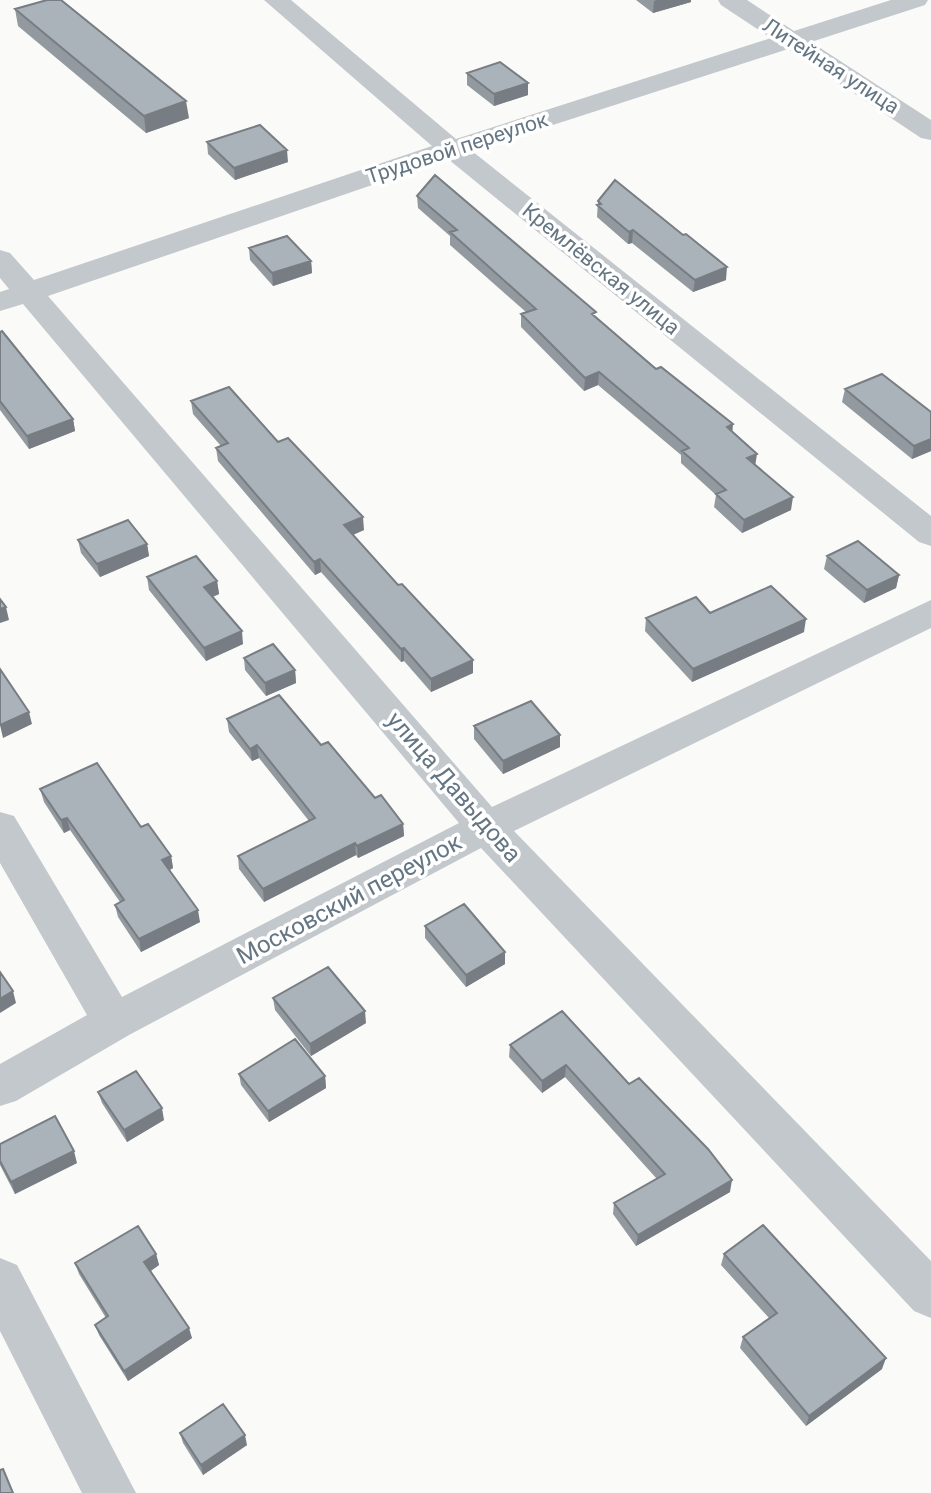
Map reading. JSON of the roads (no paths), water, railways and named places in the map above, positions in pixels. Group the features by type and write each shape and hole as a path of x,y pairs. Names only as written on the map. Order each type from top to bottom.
{"street":[{"name":"Кремлёвская улица","path":"276,0 452,149 931,534"},
{"name":"Литейная улица","path":"730,0 931,132"},
{"name":"Трудовой переулок","path":"14,297 452,149 916,0"},
{"name":"улица Давыдова","path":"0,259 14,297 486,827 931,1295"},
{"name":"Московский переулок","path":"0,1087 114,1022 486,827 931,613"},
{"path":"0,827 114,1022"},
{"path":"0,1281 110,1493"}]}
